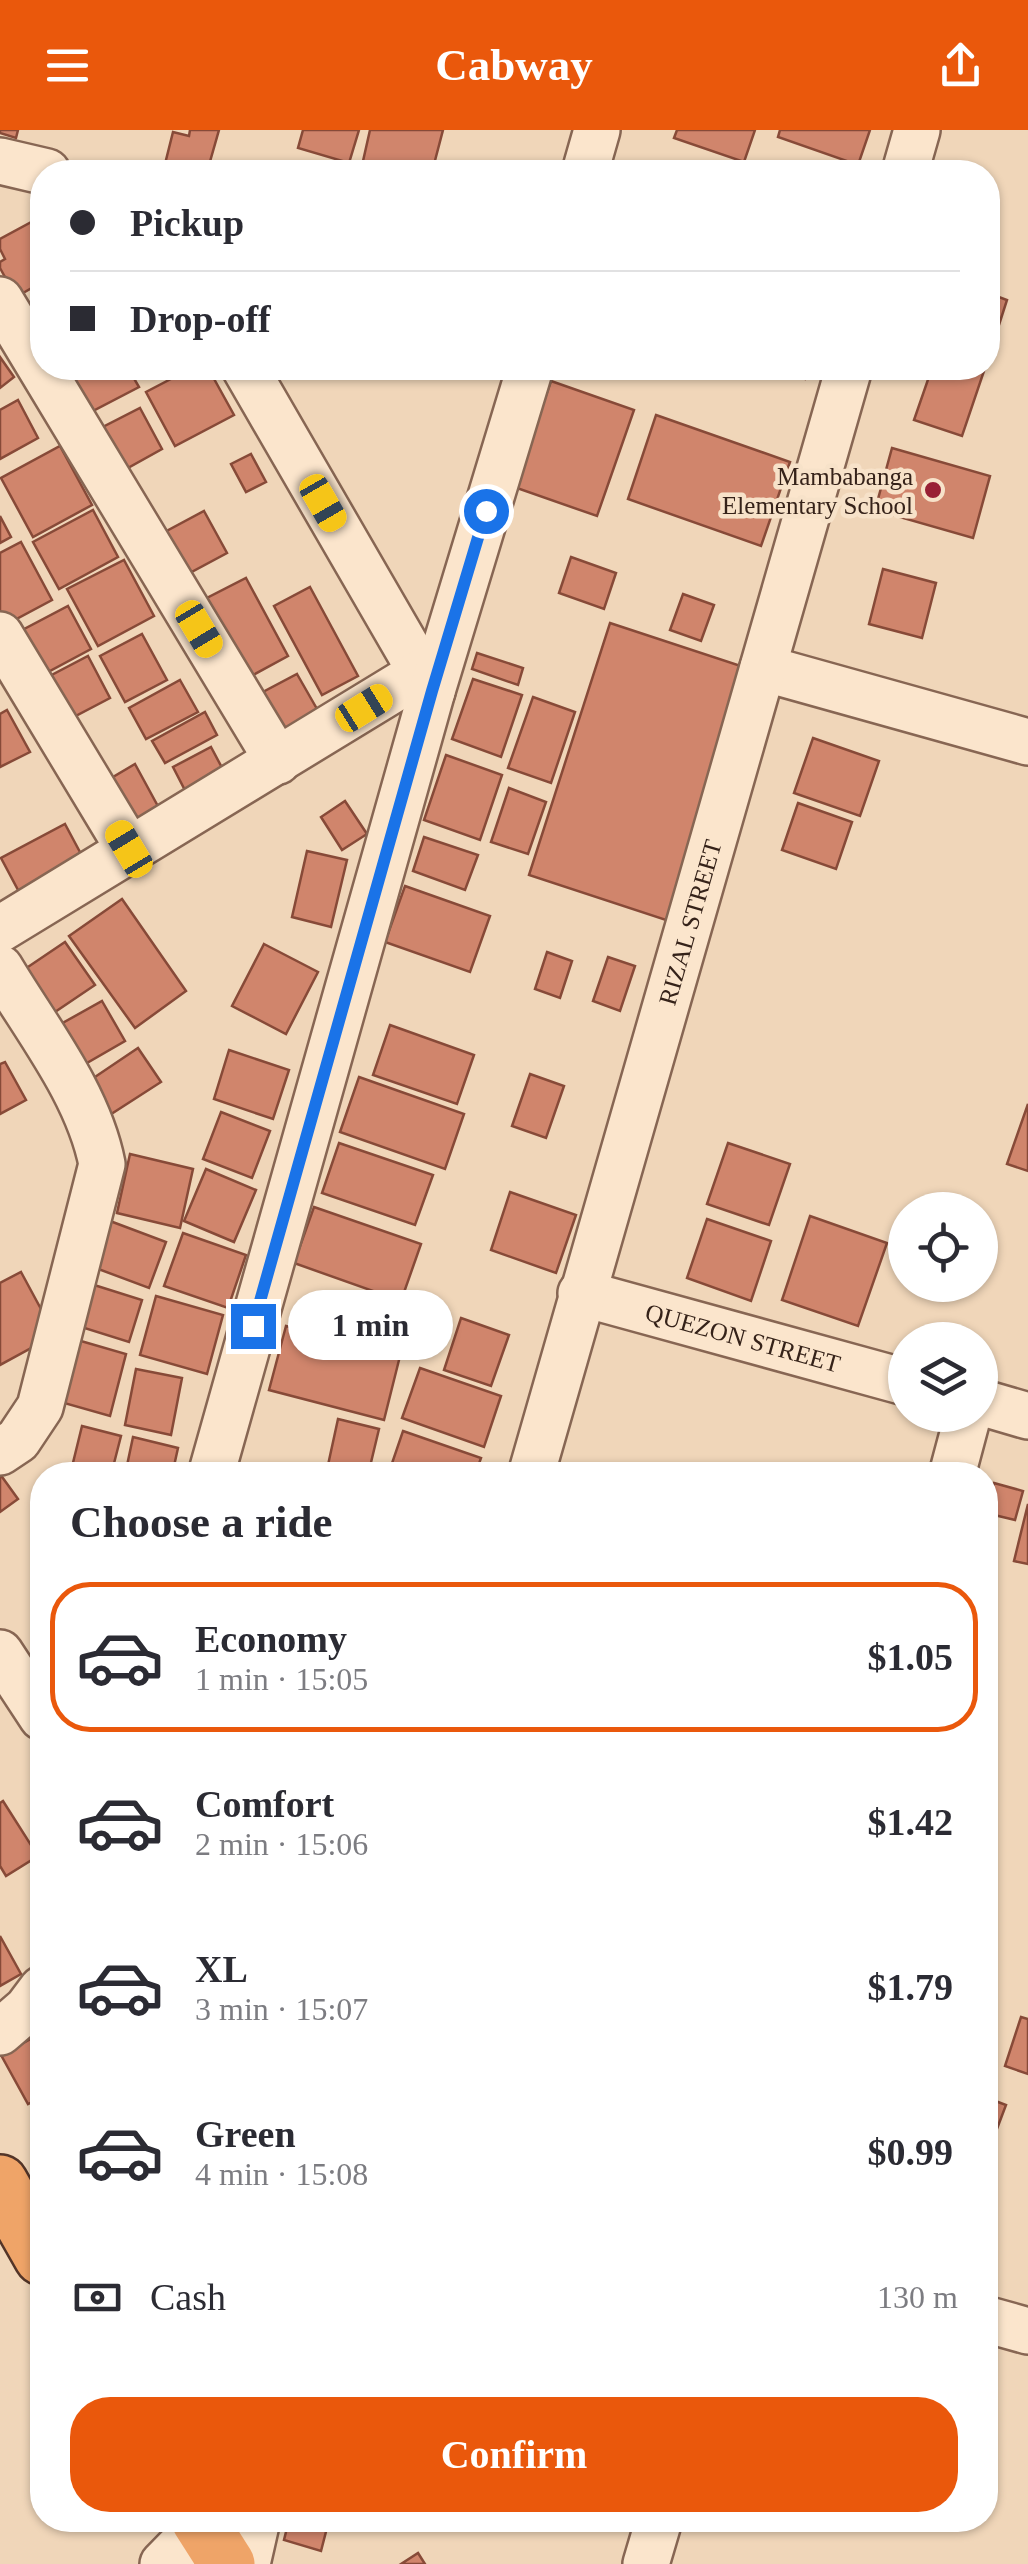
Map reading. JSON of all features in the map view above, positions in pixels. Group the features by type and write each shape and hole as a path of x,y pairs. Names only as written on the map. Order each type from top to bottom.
{"highway":[{"path":"0,2183 30,2236"}],"street":[{"path":"588,160 597,130"},
{"path":"908,160 917,130"},
{"path":"0,161 30,168"},
{"path":"0,300 30,350"},
{"path":"48,380 278,761"},
{"path":"252,380 426,682"},
{"path":"215,1462 426,682 526,380"},
{"name":"RIZAL STREET","path":"534,1462 846,380"},
{"path":"0,636 129,849"},
{"path":"763,668 1028,742"},
{"path":"0,928 278,761 426,682"},
{"path":"0,968 78,1097 96,1135 102,1164 40,1407 18,1440 0,1452"},
{"name":"QUEZON STREET","path":"581,1294 888,1377"},
{"path":"998,1407 1028,1416"},
{"path":"955,1462 963,1432"},
{"path":"0,1653 30,1699"},
{"path":"0,2032 30,2005"},
{"path":"998,2323 1028,2331"},
{"path":"247,2564 254,2532"},
{"path":"646,2564 655,2532"},
{"path":"163,2564 210,2536"}],"building":[{"path":"0,130 18,130 16,138"},
{"path":"190,130 219,130 210,160 166,160 173,132 189,136"},
{"path":"303,130 359,130 350,160 298,148"},
{"path":"370,130 443,130 435,160 363,160"},
{"path":"677,130 755,130 745,160 674,138"},
{"path":"780,130 870,130 860,160 844,160 778,137"},
{"path":"30,223 30,289 16,297 0,268 5,259 0,239"},
{"path":"1000,297 1007,300 1000,322"},
{"path":"0,357 14,377 0,388"},
{"path":"69,380 135,380 139,387 87,414"},
{"path":"169,380 215,380 234,415 175,446 146,392"},
{"path":"928,380 981,380 962,436 914,420"},
{"path":"551,381 634,410 597,516 514,487"},
{"path":"18,400 38,438 0,459 0,410"},
{"path":"140,408 162,449 117,474 93,432"},
{"path":"656,415 790,462 761,546 628,499"},
{"path":"60,446 92,505 33,537 1,478"},
{"path":"892,448 990,476 973,538 875,510"},
{"path":"251,454 266,482 246,492 231,464"},
{"path":"93,510 118,557 59,589 33,542"},
{"path":"204,511 227,553 184,576 161,534"},
{"path":"0,516 11,537 0,543"},
{"path":"21,542 52,600 7,624 0,611 0,553"},
{"path":"571,557 616,573 604,609 559,593"},
{"path":"124,560 154,616 98,646 67,589"},
{"path":"883,569 936,583 922,638 869,624"},
{"path":"246,578 288,656 242,681 199,602"},
{"path":"310,587 358,676 322,695 274,606"},
{"path":"683,594 714,605 701,641 670,630"},
{"path":"68,606 91,649 33,680 9,637"},
{"path":"610,623 753,670 672,922 529,875"},
{"path":"142,634 167,680 125,702 100,656"},
{"path":"477,653 523,668 518,685 472,669"},
{"path":"88,656 110,698 66,721 44,679"},
{"path":"297,674 321,716 284,736 261,693"},
{"path":"473,679 522,695 501,757 452,739"},
{"path":"180,680 198,712 146,739 129,708"},
{"path":"533,697 575,712 551,783 508,768"},
{"path":"7,710 30,752 0,767 0,714"},
{"path":"205,712 217,735 165,763 152,741"},
{"path":"813,738 879,761 860,816 794,793"},
{"path":"211,747 228,779 190,800 173,767"},
{"path":"446,755 502,775 480,840 424,820"},
{"path":"135,764 160,810 132,825 108,780"},
{"path":"509,788 546,802 528,854 491,842"},
{"path":"345,801 367,834 342,850 321,817"},
{"path":"798,803 852,822 836,869 782,850"},
{"path":"65,824 89,869 25,903 1,858"},
{"path":"424,837 478,855 465,890 413,871"},
{"path":"307,851 347,860 331,927 292,917"},
{"path":"405,886 490,916 470,972 385,942"},
{"path":"122,899 186,991 135,1028 69,936"},
{"path":"65,942 95,985 49,1016 19,973"},
{"path":"264,944 318,972 286,1034 232,1006"},
{"path":"547,952 572,961 560,998 535,989"},
{"path":"608,957 635,966 620,1011 593,1001"},
{"path":"102,1001 125,1041 73,1071 50,1030"},
{"path":"390,1025 474,1055 457,1104 373,1075"},
{"path":"138,1048 161,1082 105,1118 83,1085"},
{"path":"229,1050 289,1070 273,1119 214,1099"},
{"path":"5,1062 26,1100 0,1114 0,1064"},
{"path":"530,1074 564,1086 546,1138 512,1126"},
{"path":"359,1077 464,1114 445,1169 340,1132"},
{"path":"1028,1104 1028,1171 1007,1164"},
{"path":"221,1112 270,1131 252,1178 203,1159"},
{"path":"339,1143 433,1175 415,1225 322,1193"},
{"path":"728,1143 790,1164 769,1225 707,1204"},
{"path":"130,1154 193,1169 180,1228 117,1213"},
{"path":"206,1169 256,1190 234,1242 184,1221"},
{"path":"510,1192 576,1215 556,1273 491,1250"},
{"path":"314,1207 421,1244 401,1301 294,1263"},
{"path":"810,1216 887,1243 858,1326 782,1300"},
{"path":"707,1219 771,1241 751,1301 687,1278"},
{"path":"110,1221 166,1242 149,1288 93,1267"},
{"path":"183,1233 246,1255 228,1308 164,1286"},
{"path":"21,1272 55,1335 0,1365 0,1283"},
{"path":"91,1284 142,1300 129,1342 78,1326"},
{"path":"156,1296 223,1315 207,1374 140,1355"},
{"path":"461,1318 509,1335 491,1386 444,1370"},
{"path":"286,1326 400,1356 384,1420 269,1390"},
{"path":"74,1339 126,1354 110,1416 57,1401"},
{"path":"420,1368 501,1396 484,1447 402,1418"},
{"path":"136,1369 182,1378 171,1435 125,1425"},
{"path":"338,1419 379,1429 371,1462 329,1462"},
{"path":"82,1426 121,1436 114,1462 73,1462"},
{"path":"403,1431 481,1458 480,1462 392,1462"},
{"path":"133,1437 178,1448 175,1462 128,1462"},
{"path":"0,1474 18,1499 0,1512"},
{"path":"998,1484 1023,1491 1015,1520 998,1516"},
{"path":"1028,1504 1028,1564 1014,1561"},
{"path":"3,1801 30,1843 30,1861 6,1876 0,1866"},
{"path":"0,1936 21,1974 0,1986"},
{"path":"1021,2017 1028,2019 1028,2074 1005,2066"},
{"path":"30,2039 30,2103 28,2104 1,2055"},
{"path":"998,2102 1006,2105 998,2126"},
{"path":"286,2532 326,2532 321,2551 284,2540"},
{"path":"418,2553 425,2564 401,2564"}],"place":[{"name":"Mambabanga Elementary School","path":"933,490"}],"route":[{"path":"253,1326 486,511"}]}
